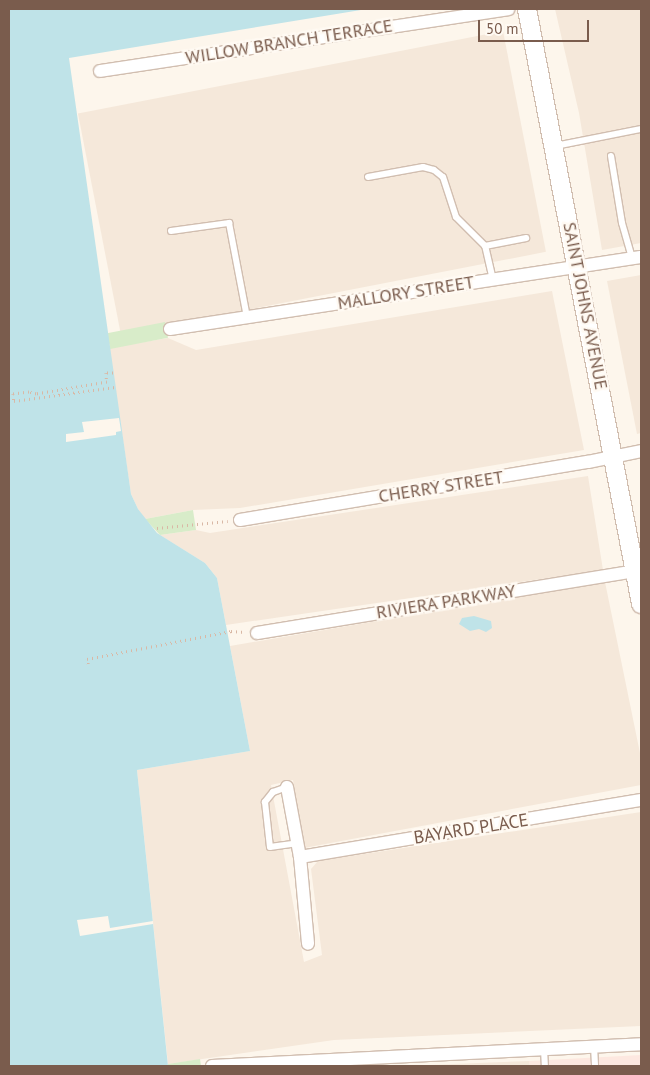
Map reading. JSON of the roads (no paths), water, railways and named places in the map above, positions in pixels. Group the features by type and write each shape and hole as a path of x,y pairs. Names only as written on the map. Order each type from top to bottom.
{"main road":[{"name":"SAINT JOHNS AVENUE","path":"527,9 578,267 641,604"}],"street":[{"name":"WILLOW BRANCH TERRACE","path":"100,70 508,9"},
{"name":"MALLORY STREET","path":"170,329 637,258"},
{"name":"CHERRY STREET","path":"240,520 588,462 641,451"},
{"name":"RIVIERA PARKWAY","path":"257,633 635,571"},
{"path":"287,787 300,857 308,944"},
{"name":"BAYARD PLACE","path":"300,857 641,800"},
{"path":"212,1066 641,1044"}],"lane":[{"path":"554,146 641,129"},
{"path":"611,156 622,223 637,258"},
{"path":"368,177 423,167 434,170 443,177 456,217 485,246 493,280"},
{"path":"171,230 229,223 247,317"},
{"path":"485,246 526,238"},
{"path":"287,787 273,792 265,802 270,847 298,843"},
{"path":"594,1046 595,1066"},
{"path":"544,1049 545,1066"}],"water":[{"path":"9,9 367,9 69,58 131,494 138,509 157,533 205,563 217,578 250,751 137,770 168,1066 9,1066"},
{"path":"474,616 491,621 492,628 486,632 479,629 470,631 459,624 462,618"}]}
